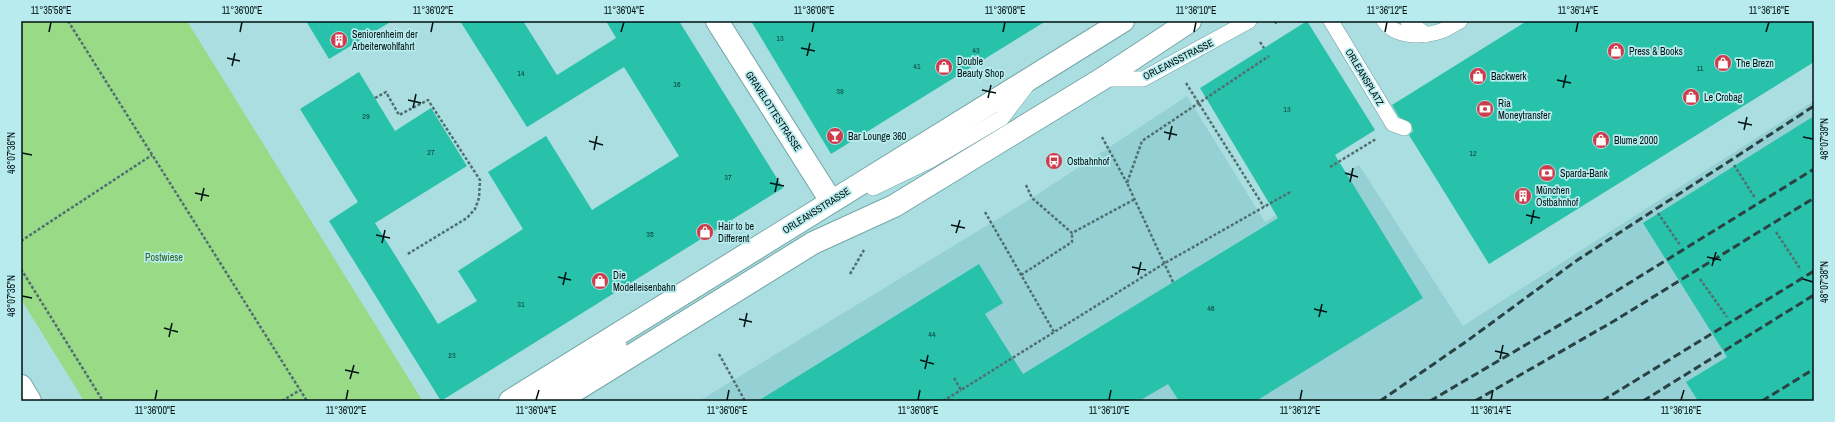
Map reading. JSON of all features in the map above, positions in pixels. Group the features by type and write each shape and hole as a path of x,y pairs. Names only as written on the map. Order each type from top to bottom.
{"main road":[{"name":"GRAVELOTTESTRASSE","path":"717,21 839,212"},
{"name":"ORLEANSSTRASSE","path":"510,401 839,212 1034,76 1123,21"},
{"name":"ORLEANSSTRASSE","path":"558,401 813,243 839,212 894,206 1102,79 1190,21"},
{"path":"21,386 30,401"}],"lane":[{"name":"ORLEANSSTRASSE","path":"1102,79 1143,79 1249,21"},
{"name":"ORLEANSPLATZ","path":"1331,21 1393,124 1404,128"},
{"path":"1384,21 1387,26 1404,34 1426,35 1442,31 1460,21"},
{"path":"1408,21 1426,35"},
{"path":"531,401 839,212"}],"path":[{"path":"68,21 308,401"},
{"path":"1275,21 1277,25"},
{"path":"1127,183 1142,140 1269,56"},
{"path":"1185,82 1264,207"},
{"path":"375,98 386,92 399,115 428,100 480,180 479,198 475,209 467,218 406,255"},
{"path":"1102,137 1135,199 1173,282"},
{"path":"1330,167 1377,139"},
{"path":"21,241 152,155"},
{"path":"1734,165 1755,198"},
{"path":"1021,275 1072,242 1072,233 1032,198 1026,185"},
{"path":"943,401 1165,263 1292,191"},
{"path":"1072,233 1135,199"},
{"path":"985,212 1054,332"},
{"path":"1658,213 1680,245"},
{"path":"1776,232 1801,270"},
{"path":"21,270 22,274 103,401"},
{"path":"1700,279 1726,317"},
{"path":"719,354 745,401"},
{"path":"954,378 961,390"},
{"path":"282,401 300,390"}],"shaded area":[{"path":"1187,96 1265,222 1359,165 1463,326 1814,101 1814,401 699,401 1032,198"}],"green space":[{"name":"Postwiese","path":"21,21 187,21 422,400 84,401 21,299"}],"building":[{"name":"Seniorenheim der Arbeiterwohlfahrt","path":"306,21 392,21 329,59"},
{"path":"460,21 523,21 557,75 616,38 606,21 679,21 783,188 441,401 329,221 358,202 300,109 359,72 395,131 431,108 467,166 375,223 438,324 477,301 458,271 523,229 488,172 546,136 592,210 679,156 624,67 527,127"},
{"path":"751,21 1046,21 831,154"},
{"path":"1307,21 1375,130 1335,155 1423,298 1256,401 1179,401 1168,384 1139,401 758,401 979,264 1003,303 985,314 1023,374 1278,218 1200,88"},
{"name":"München Ostbahnhof","path":"1527,21 1814,21 1814,62 1489,264 1409,135 1413,131 1411,123 1399,117 1392,105"},
{"path":"1814,116 1814,401 1698,401 1686,382 1727,357 1643,223"}],"railway":[{"path":"1380,401 1467,341 1576,261 1814,106"},
{"path":"1430,401 1592,306 1814,169"},
{"path":"1475,401 1614,321 1814,198"},
{"path":"1602,401 1814,271"},
{"path":"1643,401 1814,295"},
{"path":"1762,401 1814,369"}],"place":[{"name":"Seniorenheim der Arbeiterwohlfahrt","path":"339,40"},
{"name":"Press & Books","path":"1616,51"},
{"name":"The Brezn","path":"1723,63"},
{"name":"Double Beauty Shop","path":"944,67"},
{"name":"Backwerk","path":"1478,76"},
{"name":"Le Crobag","path":"1691,97"},
{"name":"Ria Moneytransfer","path":"1485,109"},
{"name":"Bar Lounge 360","path":"835,136"},
{"name":"Blume 2000","path":"1601,140"},
{"name":"Ostbahnhof","path":"1054,161"},
{"name":"Sparda-Bank","path":"1547,173"},
{"name":"München Ostbahnhof","path":"1523,196"},
{"name":"Hair to be Different","path":"705,232"},
{"name":"Die Modelleisenbahn","path":"600,281"}]}
